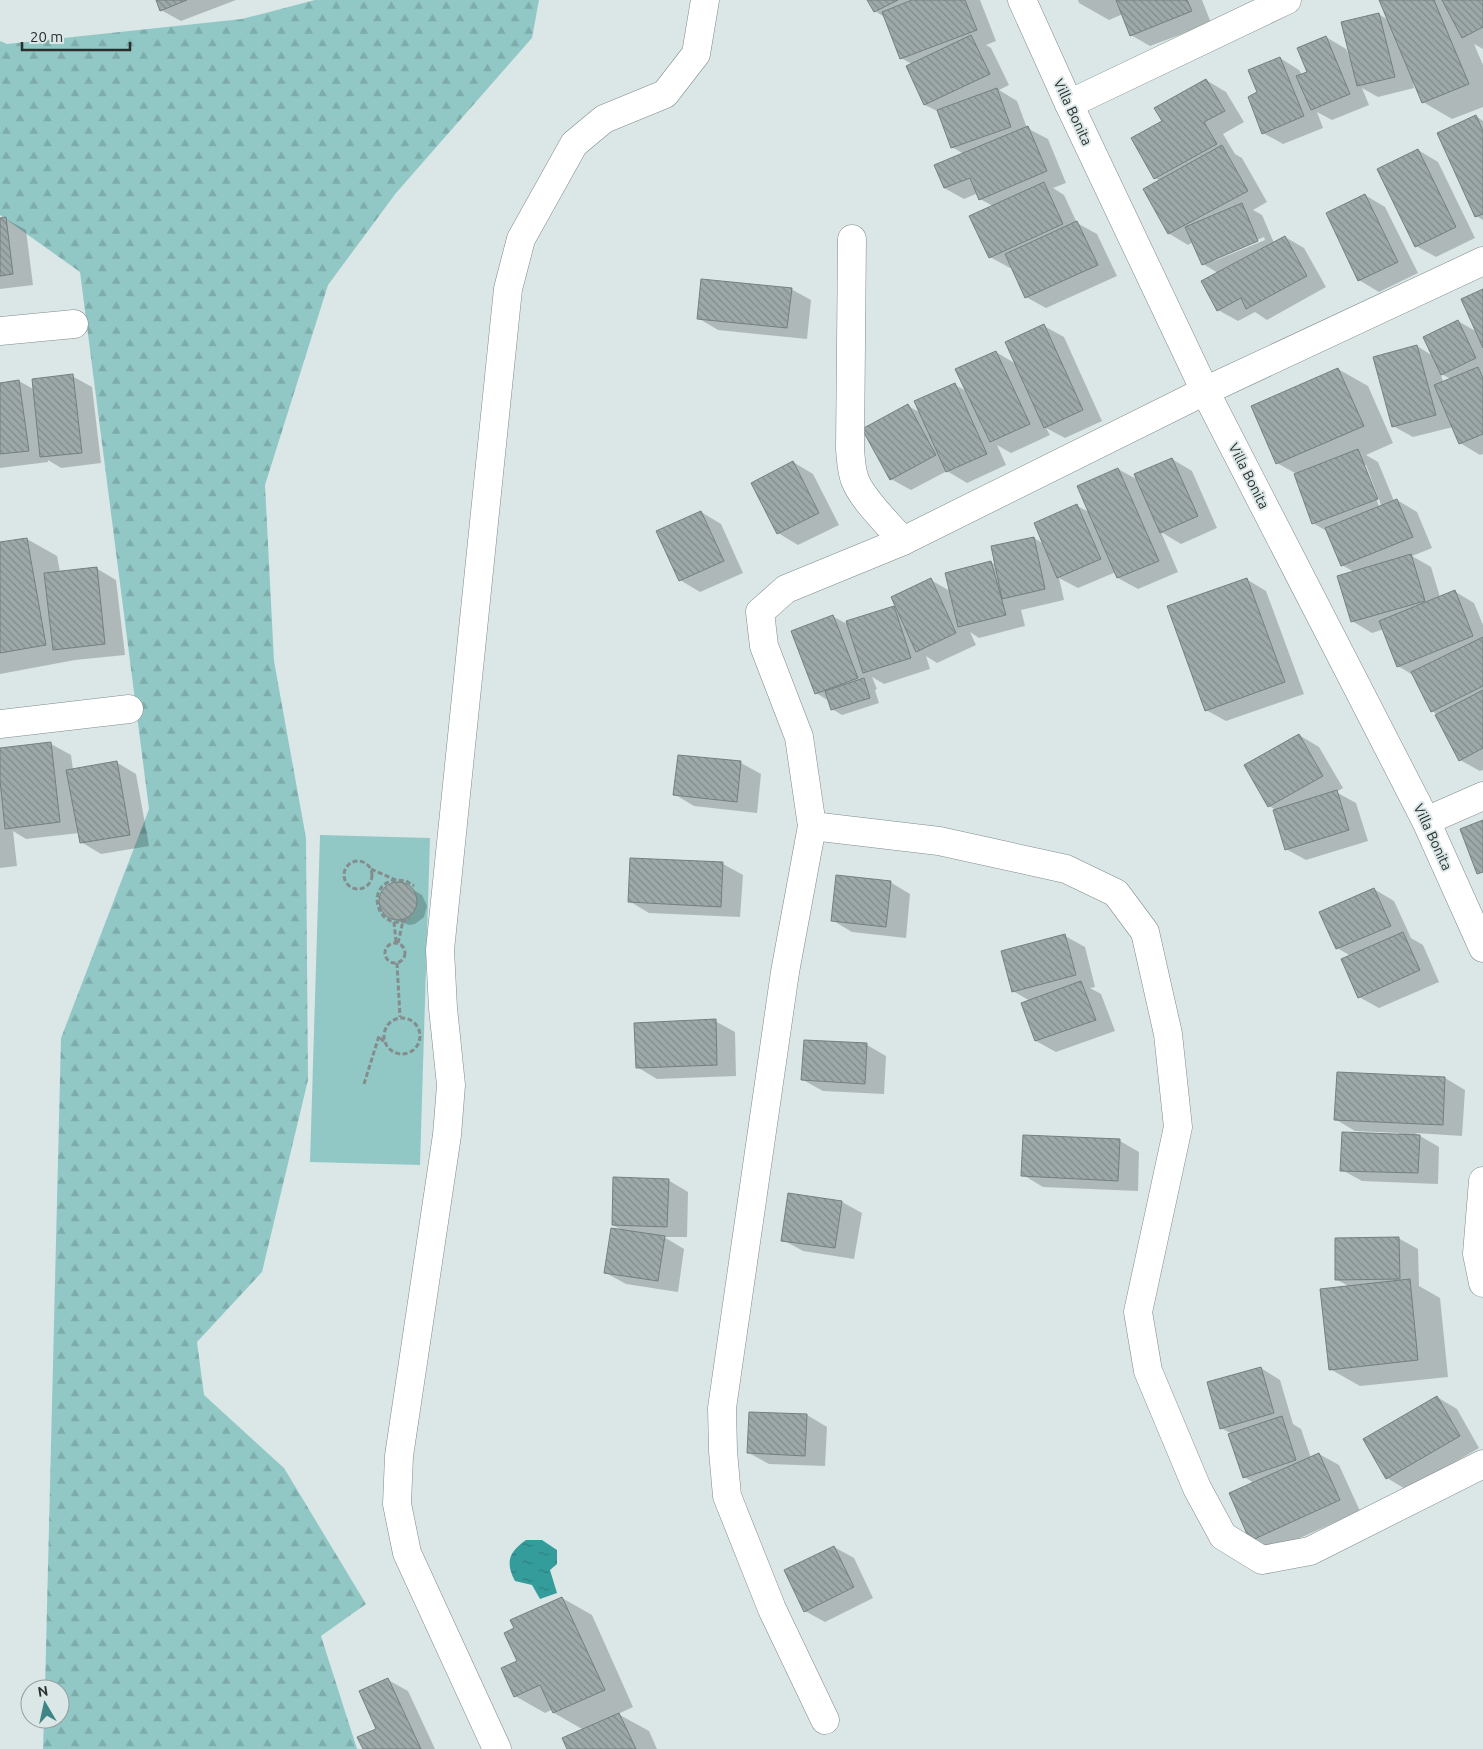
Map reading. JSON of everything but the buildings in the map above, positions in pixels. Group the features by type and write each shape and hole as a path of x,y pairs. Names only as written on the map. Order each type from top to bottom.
{"street":[{"path":"497,1749 407,1552 396,1504 399,1456 447,1135 451,1085 443,1008 440,950 508,289 522,239 574,144 604,119 665,94 696,54 705,0"},
{"name":"Villa Bonita","path":"1022,0 1068,104 1205,391 1426,821 1483,948"},
{"path":"1068,104 1287,0"},
{"path":"852,239 851,465 855,480 864,495 903,541"},
{"path":"825,1720 772,1609 727,1496 723,1451 722,1408 785,972 812,826 799,737 764,646 760,612 786,589 903,541 1205,391 1483,261"},
{"path":"0,332 74,324"},
{"path":"0,724 129,709"},
{"path":"1426,821 1483,796"},
{"path":"812,826 939,841 1066,869 1116,893 1145,932 1168,1034 1178,1126 1138,1312 1148,1371 1197,1488 1223,1536 1262,1560 1310,1551 1483,1464"},
{"path":"1483,1181 1477,1254 1483,1283"}],"path":[{"path":"371,869 370,883 363,889 353,888 344,878 345,869 352,863 361,861 371,869 396,880"},
{"path":"416,913 403,922 389,920 380,913 377,897 382,888 390,881 396,880 406,881 418,892"},
{"path":"394,922 397,942 404,947 405,953 403,960 396,963 390,962 384,953 386,946 397,942"},
{"path":"397,942 403,922"},
{"path":"396,963 400,1018"},
{"path":"364,1084 379,1036 388,1048 398,1054 410,1053 418,1044 421,1032 419,1027 409,1018 400,1018 391,1021 387,1025 384,1031 385,1042"}],"green space":[{"path":"315,0 539,0 532,38 396,193 328,285 265,485 274,661 306,838 308,1080 262,1272 197,1342 204,1395 284,1468 366,1604 321,1636 357,1749 43,1749 44,1729 70,1729 70,1679 45,1679 61,1038 149,809 80,272 0,215 0,41 7,44 242,19"},
{"path":"320,835 430,838 420,1165 310,1162"}],"water":[{"path":"526,1540 542,1540 557,1550 557,1564 550,1570 557,1593 540,1599 532,1585 515,1581 510,1568 510,1558 520,1544"}]}
